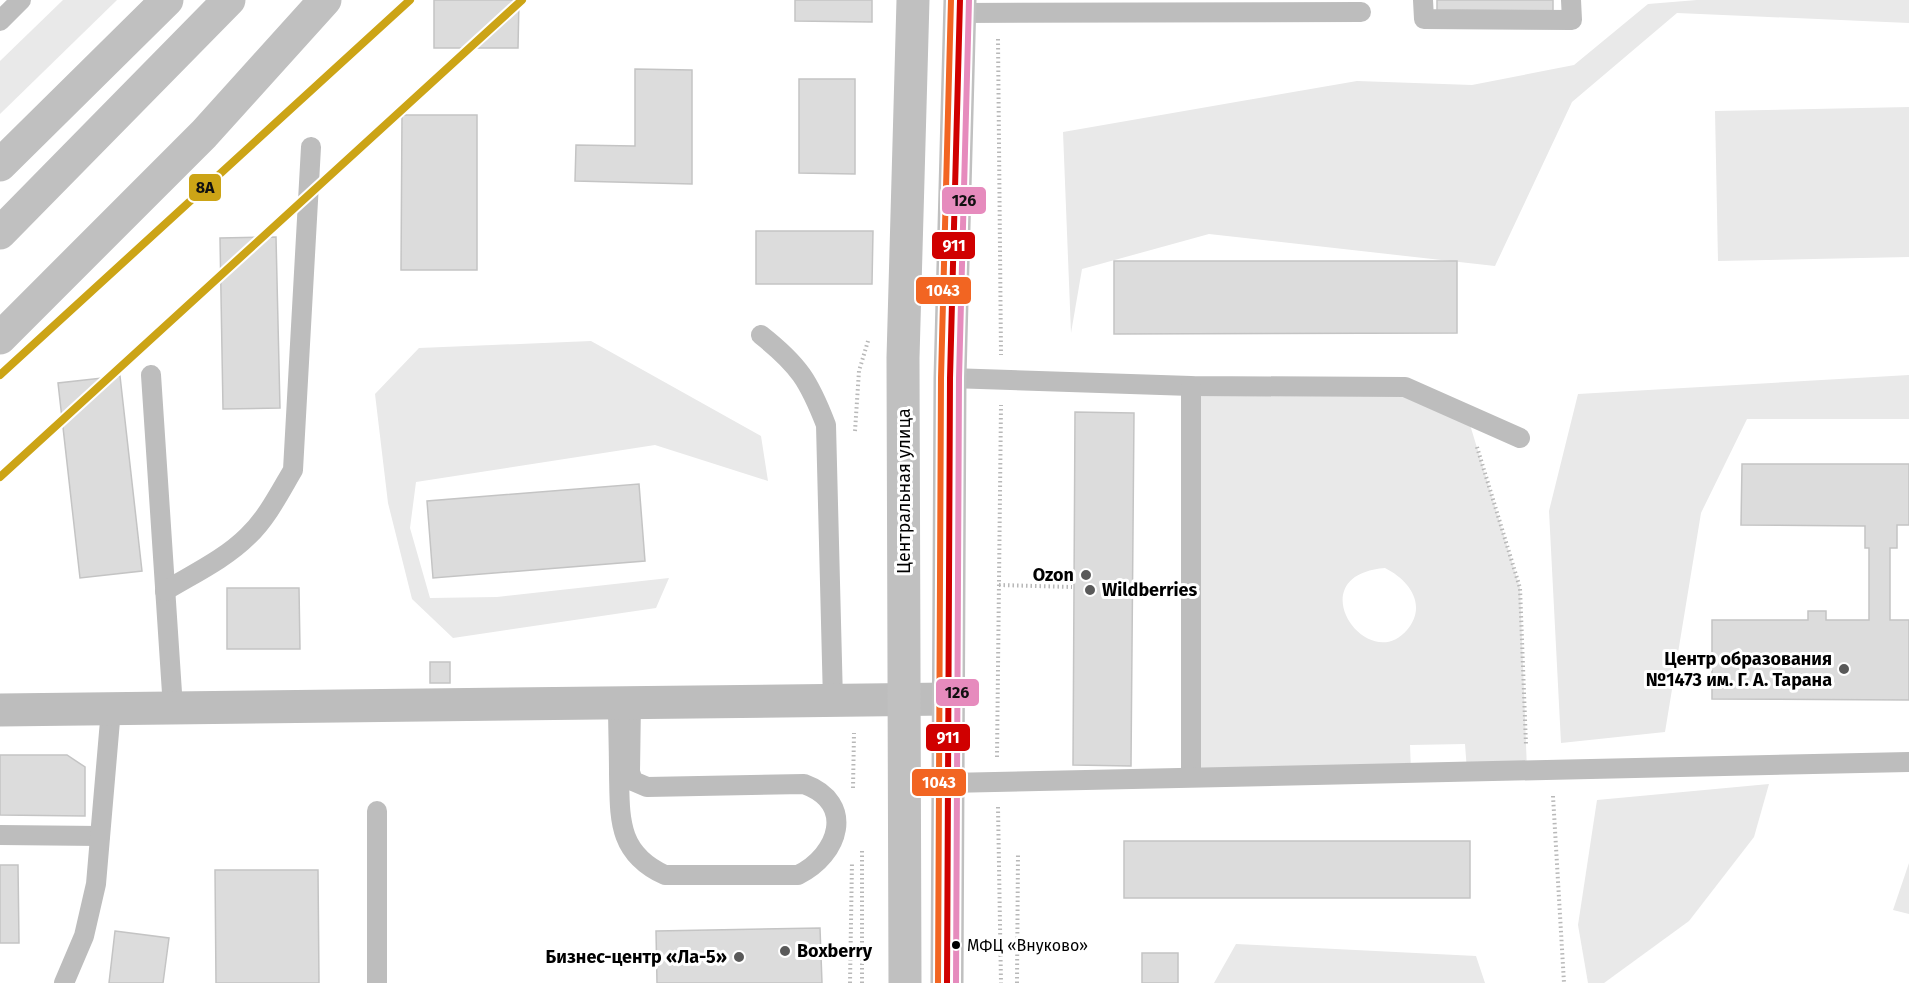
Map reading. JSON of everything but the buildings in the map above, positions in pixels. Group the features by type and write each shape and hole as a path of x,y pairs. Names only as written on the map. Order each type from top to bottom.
{"main road":[{"path":"0,165 167,0"},
{"path":"0,233 229,0"},
{"path":"0,338 204,134 325,0"},
{"name":"Центральная улица","path":"905,983 903,358 913,0"},
{"path":"947,983 950,378 959,6"}],"street":[{"path":"0,710 948,699"}],"lane":[{"path":"0,21 21,0"},
{"path":"1423,0 1424,19 1572,20 1571,0"},
{"path":"959,6 1361,12"},
{"path":"165,591 223,556 248,536 275,500 293,470 311,147"},
{"path":"761,335 789,357 812,387 826,425 844,700"},
{"path":"151,375 173,708"},
{"path":"950,378 1191,386 1405,387 1520,438"},
{"path":"1191,386 1191,777"},
{"path":"625,702 630,772 633,781 647,787 804,784 818,789 832,806 837,821 836,836 826,853 812,868 798,875 665,875 651,869 636,856 626,840 620,820 625,702"},
{"path":"64,983 84,936 96,884 111,709"},
{"path":"948,783 1909,762"},
{"path":"377,811 377,983"},
{"path":"0,835 100,836"}],"path":[{"path":"855,443 859,371 871,332"},
{"path":"1467,415 1520,588 1527,770"},
{"path":"999,585 1072,587"},
{"path":"844,700 853,795"},
{"path":"1551,771 1564,983"},
{"path":"997,782 1001,983"},
{"path":"862,848 862,983"},
{"path":"1017,983 1018,853"},
{"path":"850,983 852,854"}],"shaded area":[{"path":"63,0 117,0 0,114 0,61"},
{"path":"1697,0 1909,0 1909,23 1677,13 1572,102 1495,266 1209,234 1082,269 1071,333 1063,132 1357,81 1472,85 1574,65 1648,4"},
{"path":"1909,107 1909,257 1718,261 1715,111"},
{"path":"591,341 761,436 768,481 655,445 416,482 410,528 430,598 497,597 669,578 656,608 453,638 412,599 388,503 375,394 419,348"},
{"path":"1909,375 1909,419 1747,419 1701,513 1665,732 1561,743 1549,511 1578,394"},
{"path":"1191,386 1405,387 1467,415 1520,588 1527,770 1467,771 1465,744 1410,745 1411,772 1191,777","holes":["1385,568 1402,579 1413,594 1416,611 1407,630 1391,641 1374,641 1359,633 1348,619 1343,603 1346,587 1359,575"]},
{"path":"1769,784 1754,837 1689,921 1604,983 1588,983 1578,925 1597,800"},
{"path":"1909,863 1909,914 1893,910"},
{"path":"1236,944 1476,956 1485,983 1214,983"}],"transit line":[{"name":"8А","path":"0,375 410,0"},
{"name":"8А","path":"0,477 522,0"},
{"name":"1043","path":"938,983 941,378 951,0"},
{"name":"911","path":"947,983 950,378 960,0"},
{"name":"126","path":"956,983 959,378 969,0"}],"place":[{"name":"Ozon","path":"1086,575"},
{"name":"Wildberries","path":"1090,590"},
{"name":"Центр образования №1473 им. Г. А. Тарана","path":"1844,669"},
{"name":"МФЦ «Внуково»","path":"956,945"},
{"name":"Boxberry","path":"785,951"},
{"name":"Бизнес-центр «Ла-5»","path":"739,957"}]}
